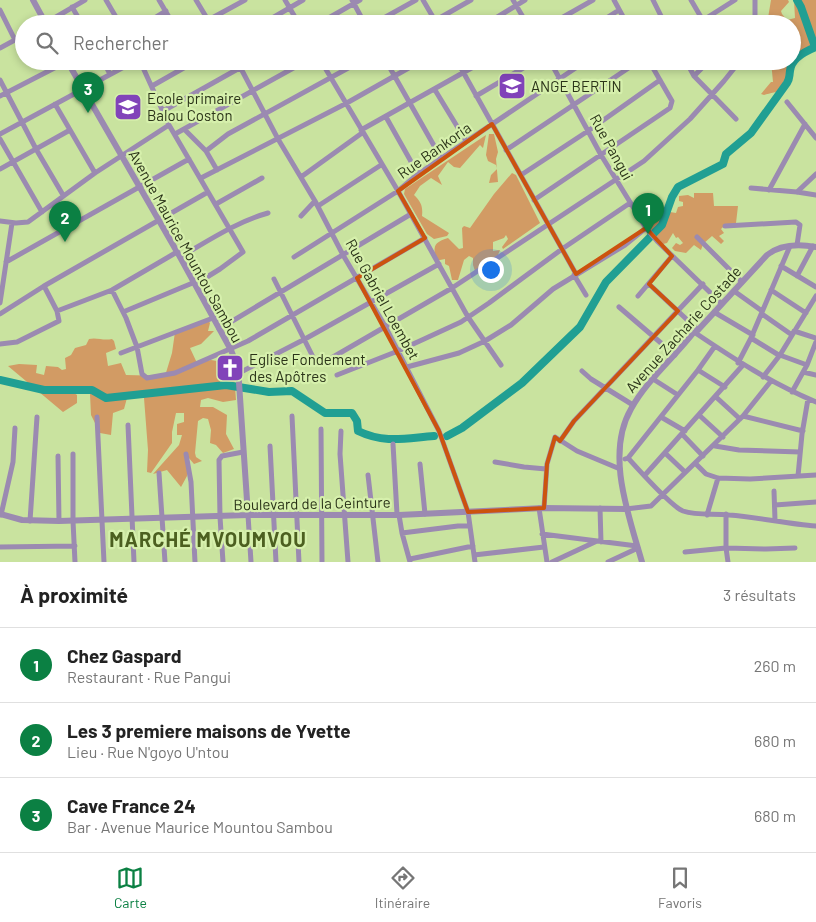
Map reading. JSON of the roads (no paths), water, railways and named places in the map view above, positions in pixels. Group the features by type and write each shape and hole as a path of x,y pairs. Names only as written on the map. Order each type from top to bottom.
{"street":[{"path":"33,0 41,15"},
{"path":"58,15 85,0"},
{"path":"106,0 114,15"},
{"path":"159,0 168,15"},
{"path":"196,0 205,15"},
{"path":"217,15 235,2 245,0"},
{"path":"285,0 294,15"},
{"path":"278,15 303,0"},
{"path":"332,15 353,2 360,0"},
{"path":"389,15 416,0"},
{"path":"423,0 432,15"},
{"path":"447,15 471,0"},
{"path":"498,15 515,3 525,0"},
{"path":"567,15 593,0"},
{"path":"614,0 622,15"},
{"path":"652,0 660,15"},
{"path":"691,0 700,15"},
{"path":"714,15 735,0"},
{"path":"754,0 755,15"},
{"path":"353,2 360,15"},
{"path":"515,3 522,15"},
{"path":"72,7 77,15"},
{"path":"0,10 15,40 0,48"},
{"path":"611,15 619,10"},
{"path":"160,15 166,11"},
{"path":"0,96 50,70"},
{"name":"Avenue Maurice Mountou Sambou","path":"72,70 178,254 230,350 240,376 248,515"},
{"path":"108,70 110,74"},
{"path":"0,134 118,70"},
{"path":"123,312 220,269 242,252 169,125 144,70"},
{"path":"152,86 180,70"},
{"path":"163,111 236,70"},
{"name":"Rue Gabriel Loembet","path":"241,70 278,139 317,204 343,255 407,366 443,439 468,512 475,562"},
{"path":"175,134 290,70"},
{"path":"326,70 361,132 398,191 468,317 501,365"},
{"path":"206,151 223,137 346,70"},
{"path":"391,70 441,158"},
{"path":"201,178 346,104 406,70"},
{"path":"462,70 586,295"},
{"path":"301,177 361,132 468,70"},
{"path":"476,96 520,70"},
{"name":"Rue Pangui","path":"555,70 601,155 648,230 722,304"},
{"name":"Rue Bankoria","path":"294,257 398,191 441,158 573,70"},
{"path":"506,150 626,70"},
{"path":"534,200 670,108 672,101 654,70"},
{"path":"691,70 694,76 736,119"},
{"path":"694,76 700,70"},
{"path":"274,279 315,361 319,364 452,288 644,161 690,119 732,70"},
{"path":"0,80 36,150 63,195"},
{"path":"521,175 660,80"},
{"path":"435,90 466,141"},
{"path":"787,102 816,138"},
{"path":"55,104 94,173"},
{"path":"386,117 418,174"},
{"path":"769,190 805,124"},
{"path":"0,221 22,224 28,222 94,173 169,125"},
{"path":"184,129 206,151 217,170"},
{"path":"0,169 70,130"},
{"path":"0,138 42,212"},
{"path":"3,262 189,159"},
{"path":"301,216 317,204 381,165"},
{"path":"796,192 816,174"},
{"path":"216,204 262,178"},
{"path":"751,188 816,195"},
{"path":"0,314 44,286 208,192"},
{"path":"337,375 398,351 468,317 562,249 630,203"},
{"path":"57,311 112,290 178,254 268,213"},
{"path":"219,329 411,214"},
{"path":"725,226 796,222 800,225 797,245"},
{"path":"0,303 3,262 12,223"},
{"path":"407,366 459,353 485,341 511,325 546,294 575,274 648,230"},
{"path":"697,237 742,282"},
{"path":"112,290 137,346 142,374 147,378 175,373 230,350 262,334 425,238"},
{"name":"Avenue Zacharie Costade","path":"642,562 626,509 620,469 619,445 621,432 633,406 696,331 773,251 797,245 815,246"},
{"path":"645,475 725,387 740,364 790,246"},
{"path":"797,276 815,246"},
{"path":"638,296 672,256"},
{"path":"240,376 439,264"},
{"path":"781,266 816,287"},
{"path":"649,284 696,331 740,364 792,392 816,402"},
{"path":"560,441 574,421 703,284"},
{"path":"0,344 17,342 57,323 60,318 44,286"},
{"path":"772,290 807,310 816,309"},
{"path":"734,291 793,333 816,338"},
{"path":"763,377 780,355 816,296"},
{"path":"619,307 675,355"},
{"path":"714,312 780,355 806,365"},
{"path":"121,353 213,318"},
{"path":"792,392 816,342"},
{"path":"620,461 628,458 715,346"},
{"path":"698,370 725,387"},
{"path":"582,371 633,406"},
{"path":"803,372 816,375"},
{"path":"653,380 678,395"},
{"path":"626,509 651,506 685,472 715,446 771,381"},
{"path":"716,396 741,418 803,431"},
{"path":"798,476 808,398"},
{"path":"699,415 723,437"},
{"path":"292,416 299,562"},
{"path":"30,521 37,417"},
{"path":"97,417 104,562"},
{"path":"661,417 683,433 703,456"},
{"path":"128,425 134,562"},
{"path":"0,515 13,462 15,428"},
{"path":"321,429 322,562"},
{"path":"341,431 340,454 343,514 348,562"},
{"path":"547,562 542,534 541,508 546,469 555,437 577,451 620,469"},
{"path":"393,444 398,514 410,561 473,546"},
{"path":"270,446 276,562"},
{"path":"715,446 739,450 800,452"},
{"path":"223,562 219,460 222,456 243,452"},
{"path":"665,453 685,472"},
{"path":"74,454 73,521 75,562"},
{"path":"186,454 191,482 195,562"},
{"path":"58,456 59,521"},
{"path":"628,458 663,494 683,511 707,515 726,514 816,526"},
{"path":"495,462 524,468 546,469"},
{"path":"695,463 706,474 718,478 750,479 816,474"},
{"path":"420,464 425,514"},
{"path":"159,474 165,562"},
{"path":"368,475 378,562"},
{"path":"707,515 718,478"},
{"path":"774,491 775,520"},
{"path":"775,505 816,502"},
{"name":"Boulevard de la Ceinture","path":"0,515 30,521 73,521 248,515 425,514 541,508 626,509"},
{"path":"599,542 600,508"},
{"path":"726,514 728,562"},
{"path":"248,515 251,562"},
{"path":"402,532 470,526"},
{"path":"542,534 638,547"},
{"path":"552,562 599,542"},
{"path":"0,547 75,546"},
{"path":"474,555 544,547"},
{"path":"608,562 638,547"},
{"path":"685,552 726,548 766,550 795,548"}],"waterway":[{"path":"797,0 815,47"},
{"path":"801,55 816,47"},
{"path":"447,436 462,428 522,383 580,327 606,282 662,225 672,197 678,187 723,164 726,154 751,133 787,83 790,70"},
{"path":"0,380 44,390 92,390 106,398 226,385 269,392 292,391 325,413 352,413 357,421 358,431 377,438 396,439 434,436"}],"place":[{"name":"ANGE BERTIN","path":"512,86"},
{"name":"Ecole primaire Balou Coston","path":"128,107"},
{"name":"Cave France 24","path":"88,113"},
{"name":"Chez Gaspard","path":"648,234"},
{"name":"Les 3 premiere maisons de Yvette","path":"65,242"},
{"name":"Eglise Fondement des Apôtres","path":"230,368"}],"district":[{"name":"MARCHÉ MVOUMVOU","path":"208,539"}]}
